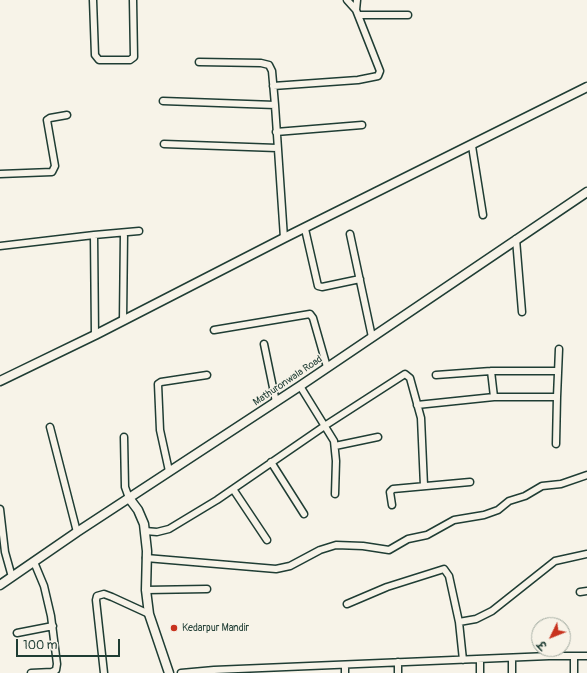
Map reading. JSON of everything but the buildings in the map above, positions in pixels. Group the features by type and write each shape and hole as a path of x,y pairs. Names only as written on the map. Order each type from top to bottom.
{"street":[{"path":"93,0 95,55 99,60 130,60 134,57 133,0"},
{"path":"273,86 358,80 378,76 380,71 357,12 347,0"},
{"path":"357,0 357,12"},
{"path":"357,12 408,15"},
{"path":"199,62 265,63 271,67 284,238"},
{"path":"0,381 123,321 284,238 472,146 587,87"},
{"path":"163,101 274,105"},
{"path":"0,174 52,172 55,166 48,120 50,118 67,115"},
{"path":"276,132 362,125"},
{"path":"164,144 277,148"},
{"path":"472,146 482,215"},
{"name":"Mathuronwala Road","path":"0,585 77,532 300,386 587,192"},
{"path":"305,229 318,286 322,288 360,279"},
{"path":"0,246 139,231"},
{"path":"123,321 124,233"},
{"path":"350,234 372,337"},
{"path":"94,235 95,335"},
{"path":"516,239 522,312"},
{"path":"214,330 310,314 313,318 327,367"},
{"path":"264,344 276,402"},
{"path":"556,444 559,349"},
{"path":"436,375 491,371 558,371"},
{"path":"491,371 494,397"},
{"path":"145,531 157,532 169,529 405,374 410,378 422,426 424,486"},
{"path":"169,472 160,430 158,384 161,382 207,375"},
{"path":"300,386 326,425 335,446 335,494"},
{"path":"417,405 494,397 557,397"},
{"path":"50,427 77,532"},
{"path":"124,437 125,487 129,498 141,517 145,531 146,590 149,614 169,673"},
{"path":"335,446 378,437"},
{"path":"272,462 304,514"},
{"path":"146,558 276,569 290,566 320,550 336,545 363,546 389,550 406,540 427,535 454,520 484,515 498,510 509,501 525,496 542,486 561,484 587,475"},
{"path":"392,505 390,492 392,489 470,482"},
{"path":"232,489 267,540"},
{"path":"0,509 5,552 12,577"},
{"path":"459,622 476,619 492,611 555,561 587,554"},
{"path":"31,673 52,672 56,670 57,664 53,626 44,586 34,562"},
{"path":"347,604 387,587 444,569 449,576 459,622 463,660"},
{"path":"146,590 207,589"},
{"path":"104,673 96,600 97,596 104,594 149,614"},
{"path":"17,633 53,626"},
{"path":"574,656 574,673"},
{"path":"181,673 214,670 398,662 587,656"},
{"path":"512,658 512,673"},
{"path":"480,659 480,673"},
{"path":"398,662 398,673"},
{"path":"345,665 346,673"},
{"path":"314,666 314,673"}],"place":[{"name":"Kedarpur Mandir","path":"174,628"}]}
